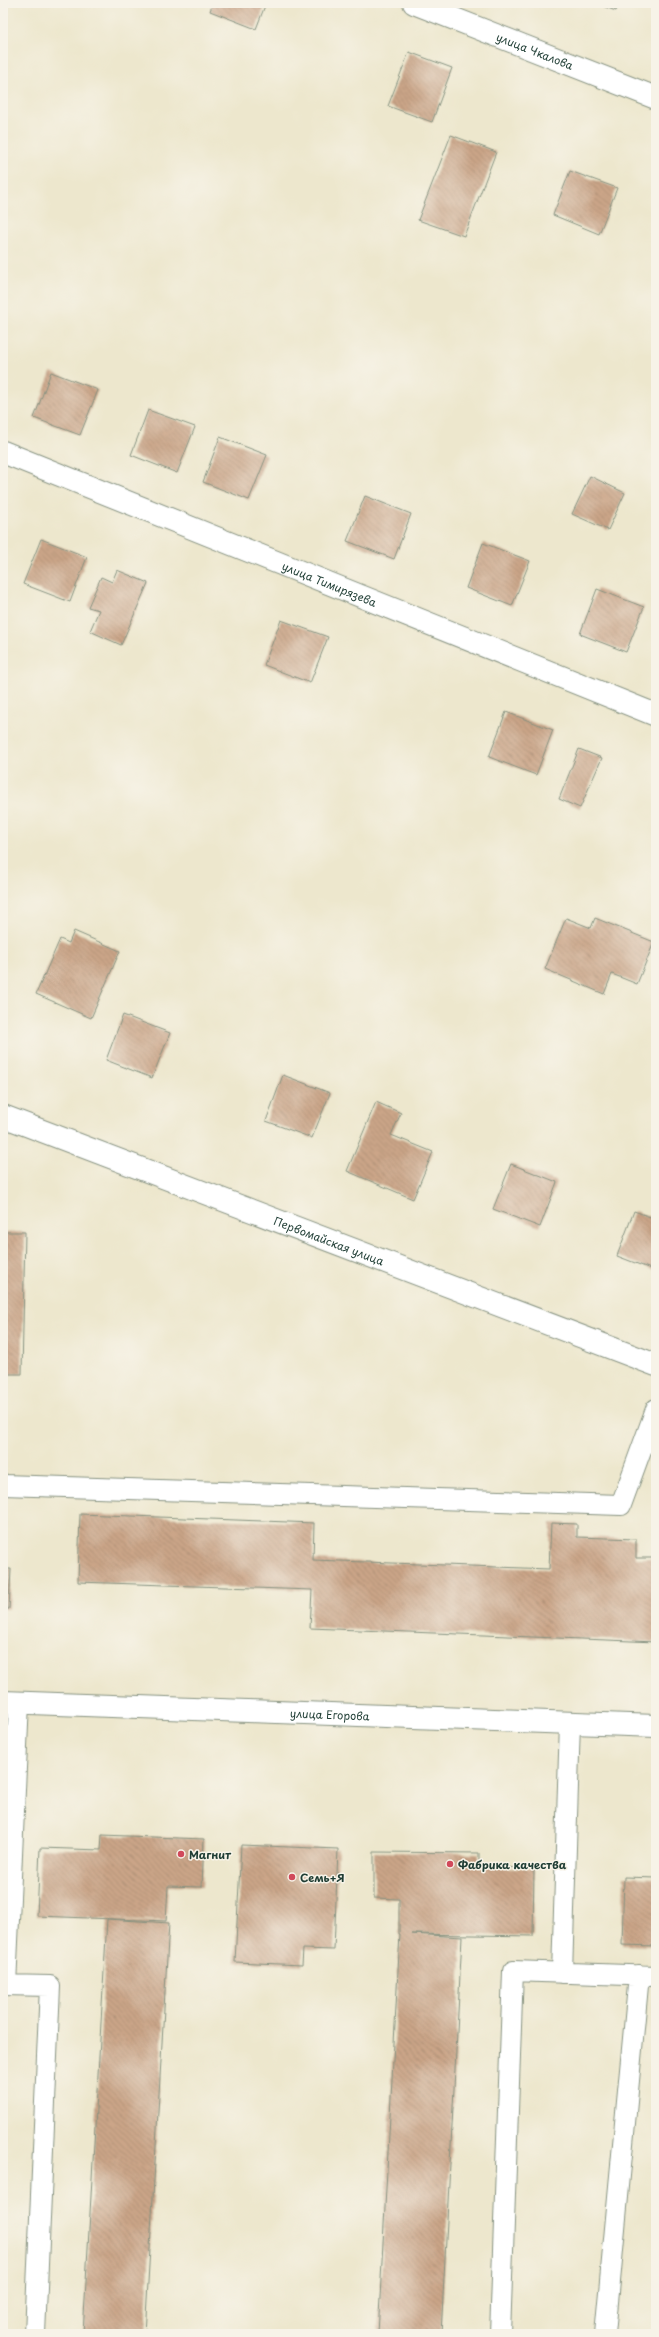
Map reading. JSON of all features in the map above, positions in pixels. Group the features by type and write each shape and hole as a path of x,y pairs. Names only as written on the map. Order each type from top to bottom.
{"street":[{"name":"улица Чкалова","path":"414,3 656,98"},
{"name":"улица Тимирязева","path":"3,452 656,715"},
{"name":"Первомайская улица","path":"3,1116 656,1365"},
{"name":"улица Егорова","path":"11,1703 656,1726"}],"lane":[{"path":"3,1485 621,1505 656,1409"},
{"path":"11,1703 4,1985 50,1986 35,2334"},
{"path":"562,1973 570,1723"},
{"path":"500,2334 513,1971 648,1975 605,2334"}],"building":[{"path":"213,3 266,3 256,29 210,11"},
{"path":"594,3 619,3 616,11"},
{"path":"409,52 452,68 432,122 388,106"},
{"path":"451,135 496,152 464,236 418,220"},
{"path":"570,171 617,188 599,234 553,215"},
{"path":"51,372 98,390 80,435 34,418"},
{"path":"148,410 195,427 177,473 131,455"},
{"path":"220,437 267,455 249,500 203,482"},
{"path":"590,476 625,493 608,530 572,514"},
{"path":"365,496 411,514 394,559 347,541"},
{"path":"41,539 87,557 70,602 23,584"},
{"path":"483,543 530,561 512,606 466,588"},
{"path":"117,570 148,583 121,645 90,631 99,610 88,607 101,577 112,582"},
{"path":"597,589 644,607 626,652 580,634"},
{"path":"281,620 328,637 310,683 264,665"},
{"path":"506,712 553,730 536,775 489,757"},
{"path":"579,749 602,758 580,808 559,799"},
{"path":"566,918 591,928 595,918 654,942 637,984 612,974 604,994 545,969"},
{"path":"74,931 120,951 91,1018 36,994 60,939 69,943"},
{"path":"123,1015 170,1033 152,1078 106,1060"},
{"path":"283,1075 330,1093 312,1138 266,1121"},
{"path":"376,1102 401,1113 391,1135 433,1152 413,1199 347,1171"},
{"path":"511,1164 557,1182 540,1227 493,1209"},
{"path":"634,1211 656,1219 656,1271 617,1256"},
{"path":"3,1232 25,1232 22,1374 3,1374"},
{"path":"80,1514 314,1523 313,1560 549,1569 551,1523 577,1524 577,1537 636,1539 636,1558 656,1558 656,1642 310,1628 312,1590 78,1582"},
{"path":"3,1569 11,1569 9,1609 3,1609"},
{"path":"102,1835 204,1839 202,1887 168,1886 166,1921 37,1916 40,1848 101,1850"},
{"path":"241,1845 338,1849 334,1950 303,1949 302,1965 235,1962"},
{"path":"374,1852 479,1853 479,1867 534,1868 533,1936 412,1934 462,1937 441,2334 378,2334 400,1934 399,1899 374,1898"},
{"path":"624,1877 656,1878 656,1946 622,1945"},
{"path":"107,1919 169,1923 145,2334 83,2334"}],"place":[{"name":"Магнит","path":"181,1854"},
{"name":"Фабрика качества","path":"450,1864"},
{"name":"Семь+Я","path":"292,1877"}]}
